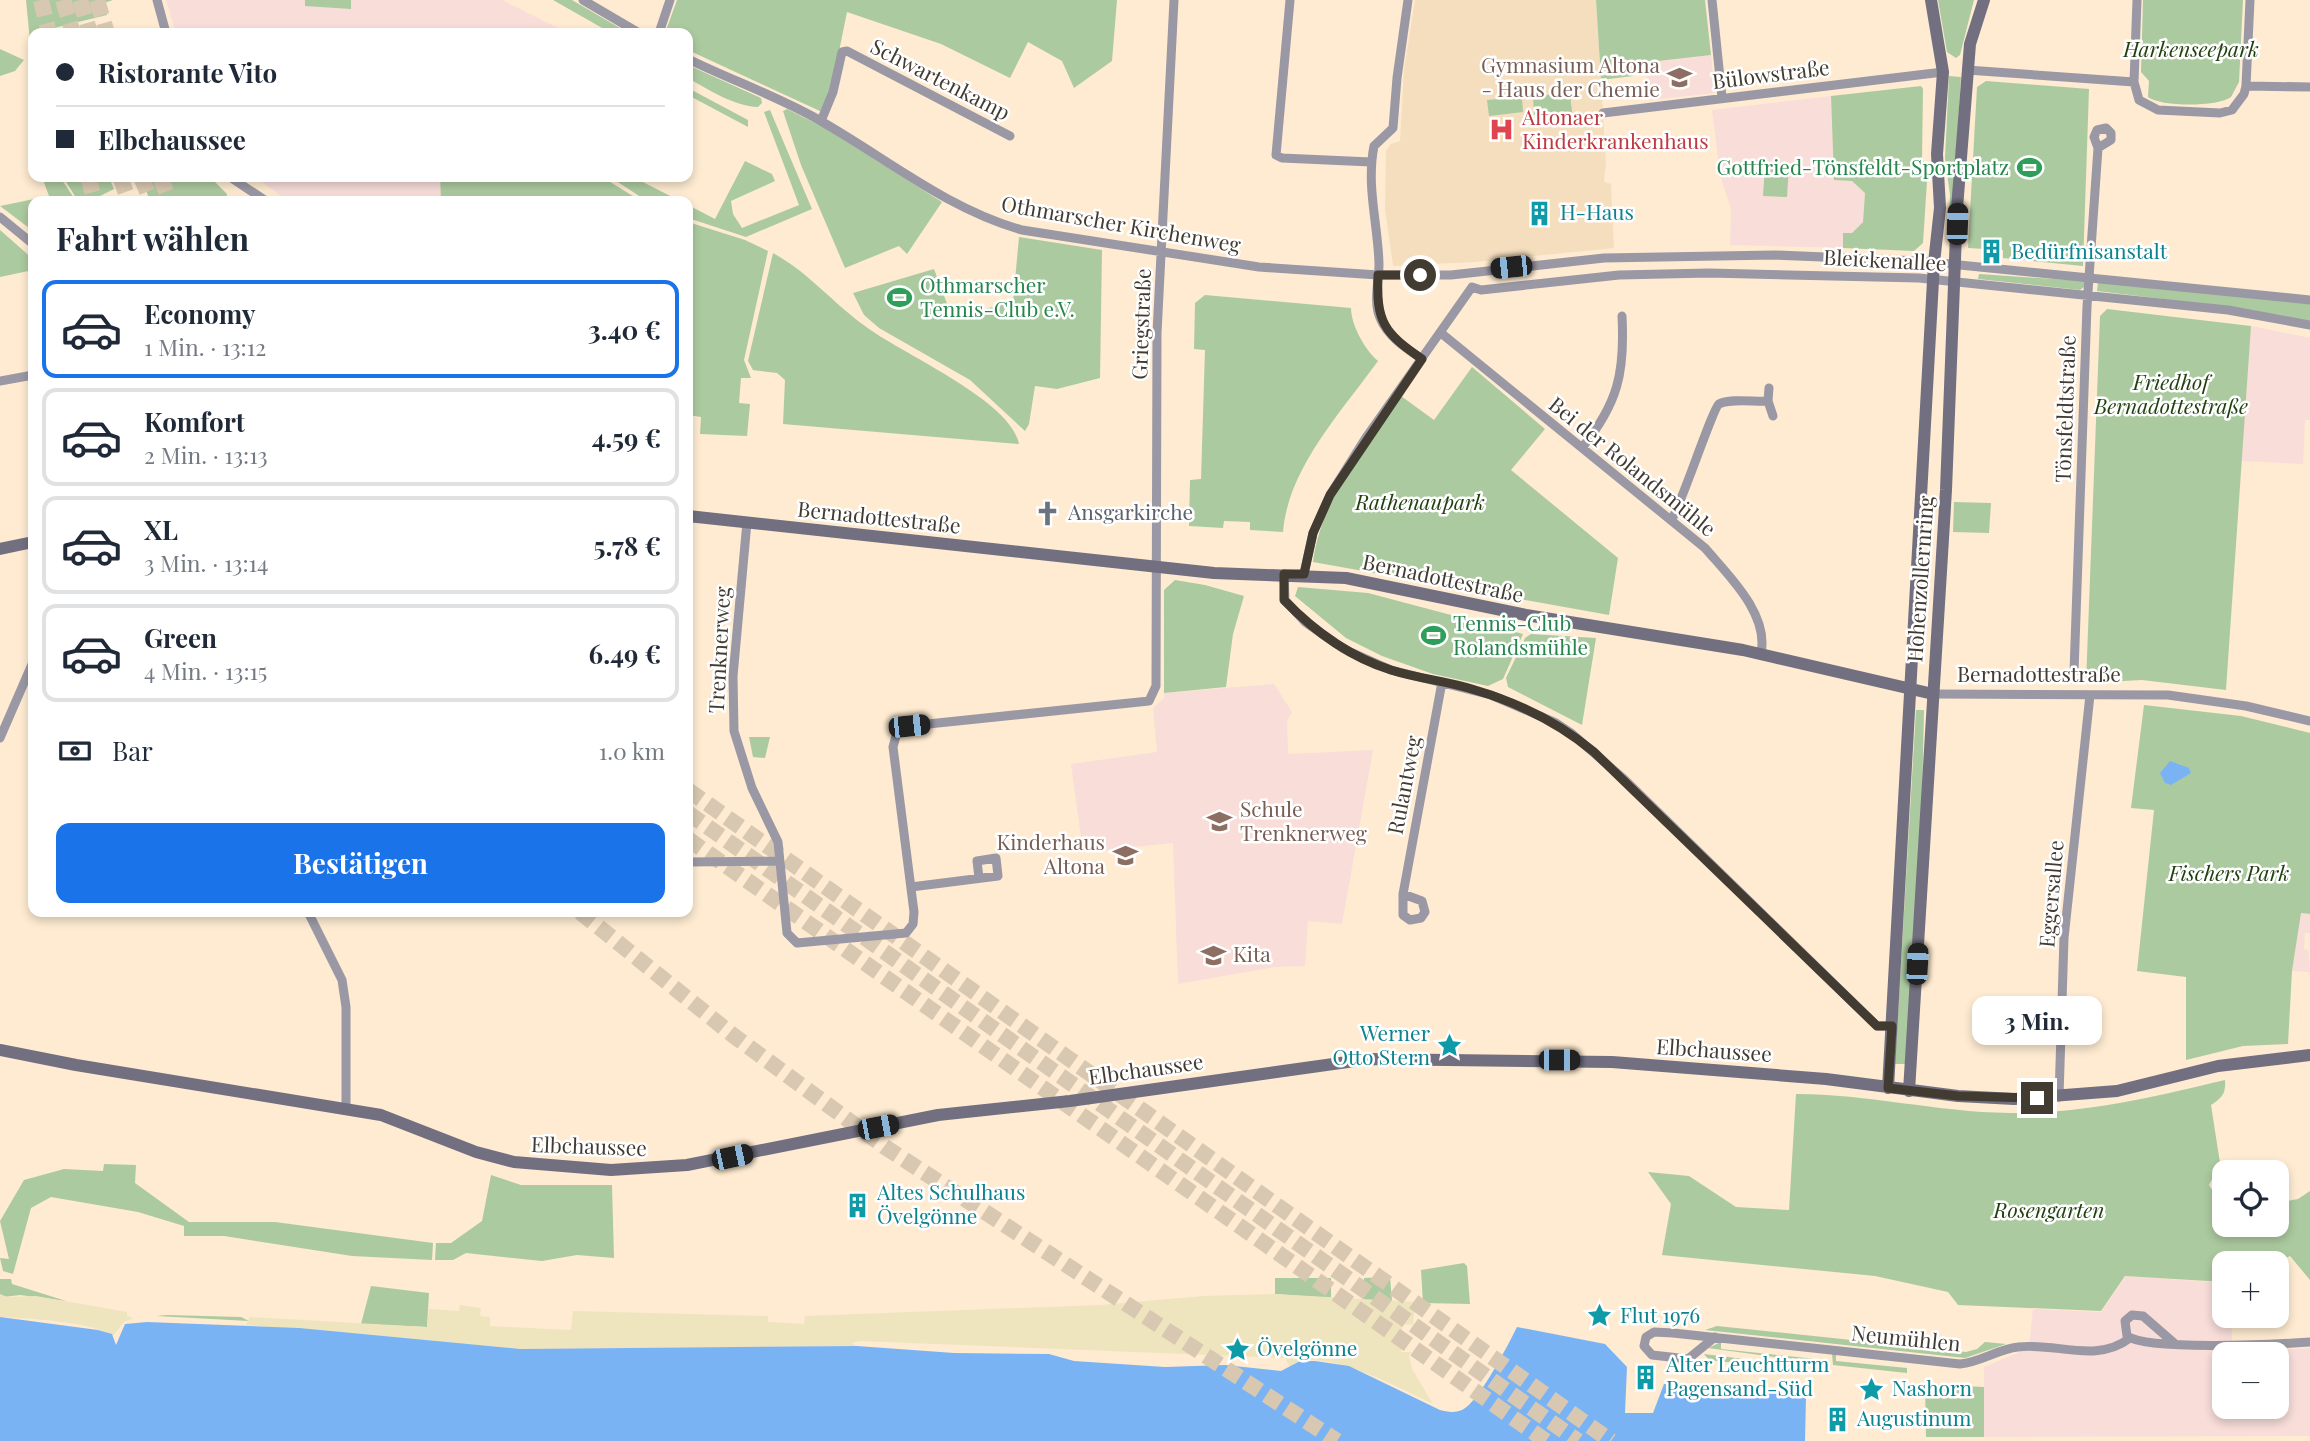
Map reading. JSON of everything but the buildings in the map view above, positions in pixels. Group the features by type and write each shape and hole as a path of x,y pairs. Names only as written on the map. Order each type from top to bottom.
{"main road":[{"name":"Hohenzollernring","path":"1888,1088 1934,263 1940,208 1937,154 1943,72 1931,0"},
{"name":"Hohenzollernring","path":"1909,1091 1967,70 1970,44 1984,0"},
{"path":"1943,72 1967,70"},
{"name":"Bernadottestraße","path":"693,517 1214,573 1304,574 1346,578 1504,611 1761,653 1933,694"},
{"path":"0,549 28,543"},
{"name":"Elbchaussee","path":"0,1050 76,1065 346,1107 395,1119 467,1149 514,1163 629,1170 687,1166 938,1115 1080,1100 1368,1059 1583,1060 1794,1076 1976,1097 2059,1097 2136,1087 2236,1063 2310,1055"}],"street":[{"path":"157,0 165,28"},
{"path":"583,0 631,28"},
{"path":"660,28 670,0"},
{"name":"Griegstraße","path":"1157,566 1157,333 1174,0"},
{"path":"1290,0 1276,155 1282,158 1371,162"},
{"path":"1408,0 1396,78 1394,128 1378,140 1371,162 1378,275 1377,310 1390,334 1422,359"},
{"path":"1712,0 1722,98"},
{"path":"2137,0 2134,82 2139,100 2152,108 2220,113 2232,110 2244,94 2250,0"},
{"name":"Schwartenkamp","path":"821,121 833,92 842,52 847,51 1010,136"},
{"name":"Othmarscher Kirchenweg","path":"693,60 821,121 964,209 994,222 1022,230 1259,267 1378,275"},
{"path":"1967,70 2134,82"},
{"name":"Bülowstraße","path":"1603,113 1943,72"},
{"path":"2246,86 2310,88"},
{"name":"Tönsfeldtstraße","path":"2074,672 2089,294 2098,148"},
{"path":"238,182 258,196"},
{"path":"0,217 28,240"},
{"name":"Bleickenallee","path":"1378,275 1468,273 1604,258 1776,255 1934,263 2310,300"},
{"path":"1304,574 1313,533 1330,495 1472,287 1468,273"},
{"name":"Bleickenallee","path":"1472,287 1481,290 1619,275 1709,273 1934,280 2247,312 2310,325"},
{"path":"1583,448 1602,422 1616,395 1623,362 1622,316"},
{"name":"Bei der Rolandsmühle","path":"1441,333 1705,548 1736,585 1760,624 1763,642 1761,653"},
{"path":"0,381 28,376"},
{"path":"1769,388 1768,401 1773,416"},
{"path":"1672,519 1695,467 1713,411 1724,403 1768,401"},
{"name":"Trenknerweg","path":"747,522 733,676 734,731 752,788 778,842 777,861 785,929 797,943 906,933 913,924 911,887 893,747 897,732 909,726 1149,701 1156,686 1157,566"},
{"path":"1284,574 1284,600 1306,622 1344,649 1391,670 1491,695 1556,723 1570,733 1625,780 1877,1026 1892,1026"},
{"path":"0,738 28,674"},
{"name":"Rulantweg","path":"1403,894 1442,682"},
{"name":"Bernadottestraße","path":"1933,694 2142,693 2195,698 2310,721"},
{"name":"Eggersallee","path":"2059,1097 2064,938 2090,695"},
{"path":"693,862 777,861"},
{"path":"911,887 979,878"},
{"path":"310,917 342,980 346,1007 346,1107"},
{"path":"2174,1343 2140,1314 2132,1315 2125,1321 2125,1333 2130,1338 2174,1343 2224,1345 2310,1342"},
{"name":"Neumühlen","path":"1715,1337 1688,1359 1652,1355 1644,1346 1646,1337 1654,1332 1715,1337 1960,1364 1974,1363 2014,1347 2098,1352 2117,1347 2130,1338"}],"shaded area":[{"path":"166,0 502,0 558,28 174,28"},
{"name":"Altonaer Kinderkrankenhaus","path":"1415,0 1596,0 1606,163 1604,182 1611,184 1614,248 1475,262 1393,266 1385,209 1386,151 1391,144 1400,141 1404,70"},
{"name":"Gymnasium Altona - Haus der Chemie","path":"1711,55 1715,93 1649,100 1645,63"},
{"path":"1831,96 1834,180 1852,181 1865,193 1863,222 1852,233 1843,233 1843,248 1730,245 1731,209 1720,175 1712,110"},
{"path":"262,182 440,182 441,196 281,196"},
{"path":"2251,326 2310,338 2310,420 2305,420 2303,464 2241,461"},
{"name":"Schule Trenknerweg","path":"1274,684 1292,712 1287,721 1288,754 1373,750 1342,924 1308,921 1305,966 1275,967 1178,984 1173,843 1083,852 1071,764 1157,752 1153,708 1164,698 1164,693"},
{"path":"2301,913 2310,914 2310,933 2305,933 2304,949 2308,950 2310,972 2292,971"},
{"path":"2126,1276 2212,1282 2212,1328 2232,1328 2232,1342 2212,1342 2212,1419 2289,1419 2289,1349 2310,1348 2310,1436 1984,1437 1984,1367 2029,1348 2033,1309 2101,1312"}],"green space":[{"path":"26,0 113,0 104,3 107,15 54,28 29,28"},
{"path":"305,0 351,0 351,9 305,6"},
{"path":"553,0 572,0 620,28 602,28"},
{"path":"677,0 1117,0 1112,61 1074,88 1062,61 1028,42 1010,78 941,44 847,12 831,91 822,112 693,52 693,28 667,28"},
{"path":"1596,0 1705,0 1711,55 1632,64 1633,76 1601,80"},
{"path":"1938,0 1974,0 1960,55 1956,58 1947,52"},
{"name":"Harkenseepark","path":"2143,0 2243,0 2239,82 2231,97 2214,103 2190,105 2165,103 2148,97 2149,81 2141,72"},
{"path":"0,49 24,60 15,71 0,76"},
{"path":"693,67 761,98 762,103 758,107 749,106 693,81"},
{"path":"1949,76 1961,77 1951,241 1948,240 1950,195 1945,158"},
{"name":"Gottfried-Tönsfeldt-Sportplatz","path":"1986,81 2089,89 2083,266 2003,258 2003,250 1968,248 1977,87"},
{"path":"1921,86 1922,159 1928,166 1923,243 1914,251 1843,248 1843,233 1852,233 1863,222 1865,193 1852,181 1834,180 1831,96"},
{"path":"693,91 748,120 748,127 693,98"},
{"path":"1570,93 1572,112 1534,115 1533,96"},
{"path":"1522,97 1523,112 1489,116 1487,100"},
{"path":"787,109 825,128 942,202 907,254 899,246 845,268 801,165 783,111"},
{"path":"770,110 812,209 746,237 693,220 693,208 715,219 745,161 772,174 775,181 731,201 733,214 742,228 799,205 764,112"},
{"path":"1765,165 1789,166 1787,197 1763,196"},
{"path":"44,182 63,182 73,196 49,196"},
{"path":"66,182 111,182 114,189 100,196 75,196"},
{"path":"143,182 215,182 227,194 227,196 148,196"},
{"path":"440,182 610,182 633,196 441,196"},
{"path":"618,182 643,182 670,196 639,196"},
{"path":"28,200 28,227 0,206"},
{"path":"693,224 745,240 768,251 744,360 751,378 741,378 739,403 750,404 747,436 700,434 701,417 693,416"},
{"path":"0,230 28,255 28,271 0,277"},
{"name":"Othmarscher Tennis-Club e.V.","path":"1019,237 1102,250 1100,378 1057,389 1035,386 1029,424 1025,431 970,380 879,328 864,315 853,293 934,269 952,317 1013,302"},
{"path":"773,253 798,269 865,326 976,394 1012,427 1019,444 783,424 785,380 777,373 753,370 748,361"},
{"path":"1979,274 2085,281 2080,290 1978,279"},
{"path":"2098,282 2310,303 2310,321 2229,307 2097,291"},
{"path":"1205,295 1351,308 1353,322 1360,337 1378,361 1333,420 1306,463 1287,508 1283,532 1250,530 1250,522 1224,521 1223,528 1189,526 1190,480 1201,479 1205,350 1194,349 1195,303"},
{"name":"Friedhof Bernadottestraße","path":"2107,309 2251,326 2226,690 2142,680 2086,683 2100,316"},
{"name":"Rathenaupark","path":"1472,367 1545,429 1511,470 1618,558 1609,615 1313,562 1325,517 1346,474 1401,396 1434,420"},
{"path":"1954,502 1991,503 1989,533 1953,532"},
{"path":"1175,580 1244,596 1233,634 1226,687 1164,693 1164,590"},
{"name":"Tennis-Club Rolandsmühle","path":"1298,587 1368,593 1523,634 1503,679 1488,686 1433,674 1382,656 1346,638 1295,596"},
{"path":"1531,634 1596,638 1582,725 1508,687 1506,678 1525,638"},
{"name":"Fischers Park","path":"2144,705 2241,716 2310,733 2310,914 2301,913 2292,971 2288,1044 2243,1046 2186,1060 2186,977 2137,971 2154,810 2131,808"},
{"path":"1916,710 1924,710 1922,802 1906,1064 1895,1064"},
{"path":"749,737 770,737 765,758 753,757"},
{"name":"Rosengarten","path":"2225,1080 2222,1095 2211,1105 2220,1160 2212,1160 2212,1179 2209,1185 2212,1190 2212,1237 2289,1237 2289,1201 2298,1199 2310,1191 2310,1280 2289,1256 2289,1251 2212,1251 2212,1281 2125,1276 2101,1311 1958,1305 1948,1292 1875,1276 1662,1255 1671,1204 1648,1172 1689,1176 1736,1207 1789,1210 1796,1094 1850,1097 1955,1110 2037,1113 2118,1103"},
{"path":"104,1164 136,1165 135,1183 189,1222 275,1222 433,1243 432,1260 352,1256 224,1236 184,1236 184,1226 138,1212 51,1197 31,1208 13,1274 3,1271 0,1258 9,1259 0,1221 24,1180 64,1169 103,1171"},
{"path":"491,1175 521,1185 612,1185 614,1258 577,1255 542,1261 466,1253 453,1260 435,1260 436,1243 451,1243 482,1221"},
{"path":"1464,1263 1467,1266 1470,1304 1423,1303 1421,1270"},
{"path":"1390,1277 1392,1301 1363,1300 1364,1278"},
{"path":"1275,1278 1331,1278 1331,1298 1275,1294"},
{"path":"0,1279 11,1279 12,1284 66,1301 20,1295 3,1297 0,1294"},
{"path":"371,1286 429,1293 427,1327 361,1324"},
{"path":"156,1316 241,1317 249,1321"},
{"path":"1717,1326 1966,1352 1977,1349 1985,1342 2006,1344 1965,1358 1705,1330"},
{"path":"1721,1342 1721,1349 1825,1360 1825,1364 1708,1348"},
{"path":"1704,1354 1785,1364 1806,1371 1709,1360"},
{"path":"1832,1354 1836,1354 1836,1361 1907,1368 1907,1373 1833,1365"},
{"path":"1925,1384 1984,1387 1984,1437 1926,1437"}],"sand":[{"path":"0,1294 7,1297 36,1296 127,1312 127,1316 134,1318 124,1322 113,1336 76,1324 0,1317"},
{"name":"Övelgönne","path":"1275,1294 1415,1302 1413,1325 1402,1324 1401,1352 1412,1352 1409,1356 1412,1369 1433,1404 1361,1371 1320,1360 1303,1361 1290,1367 1285,1358 860,1341 852,1343 856,1346 520,1349 246,1325 250,1317 427,1327 429,1309 459,1311 460,1305 481,1308 480,1316 490,1317 490,1326 571,1330 573,1311 768,1316 768,1322 804,1324 805,1316 1100,1305 1203,1296"}],"water":[{"path":"2170,761 2189,768 2191,773 2171,785 2165,783 2160,773"},
{"path":"0,1317 98,1330 112,1334 116,1345 125,1324 147,1322 299,1328 520,1349 857,1346 954,1353 1049,1354 1074,1361 1165,1367 1225,1365 1281,1371 1300,1361 1315,1361 1349,1366 1440,1410 1451,1412 1462,1410 1476,1396 1517,1327 1605,1344 1627,1367 1625,1413 1653,1413 1664,1384 1806,1396 1805,1441 0,1441"}],"tunnel":[{"path":"41,0 48,28"},
{"path":"63,0 71,28"},
{"path":"80,0 88,28"},
{"path":"97,0 105,28"},
{"path":"89,182 94,196"},
{"path":"122,182 127,196"},
{"path":"143,182 149,196"},
{"path":"162,182 168,196"},
{"path":"693,794 1611,1441"},
{"path":"693,817 1578,1441"},
{"path":"693,843 1546,1441"},
{"path":"586,917 734,1036 885,1147 1337,1441"}],"place":[{"name":"Gymnasium Altona - Haus der Chemie","path":"1680,78"},
{"name":"Altonaer Kinderkrankenhaus","path":"1502,130"},
{"name":"Gottfried-Tönsfeldt-Sportplatz","path":"2029,168"},
{"name":"H-Haus","path":"1540,213"},
{"name":"Bedürfnisanstalt","path":"1991,252"},
{"name":"Othmarscher Tennis-Club e.V.","path":"900,298"},
{"name":"Ansgarkirche","path":"1048,513"},
{"name":"Tennis-Club Rolandsmühle","path":"1433,636"},
{"name":"Schule Trenknerweg","path":"1220,822"},
{"name":"Kinderhaus Altona","path":"1125,855"},
{"name":"Kita","path":"1213,955"},
{"name":"Werner Otto Stern","path":"1450,1046"},
{"name":"Altes Schulhaus Övelgönne","path":"857,1205"},
{"name":"Flut 1976","path":"1600,1316"},
{"name":"Övelgönne","path":"1237,1349"},
{"name":"Alter Leuchtturm Pagensand-Süd","path":"1646,1377"},
{"name":"Nashorn","path":"1872,1389"},
{"name":"Augustinum","path":"1837,1419"}],"route":[{"path":"1420,275 1378,275 1377,310 1380,319 1401,345 1422,359 1367,436 1330,495 1313,533 1304,574 1284,574 1284,600 1306,622 1344,649 1391,670 1491,695 1556,723 1594,752 1877,1026 1892,1026 1888,1088 1958,1096 2037,1098"}]}
